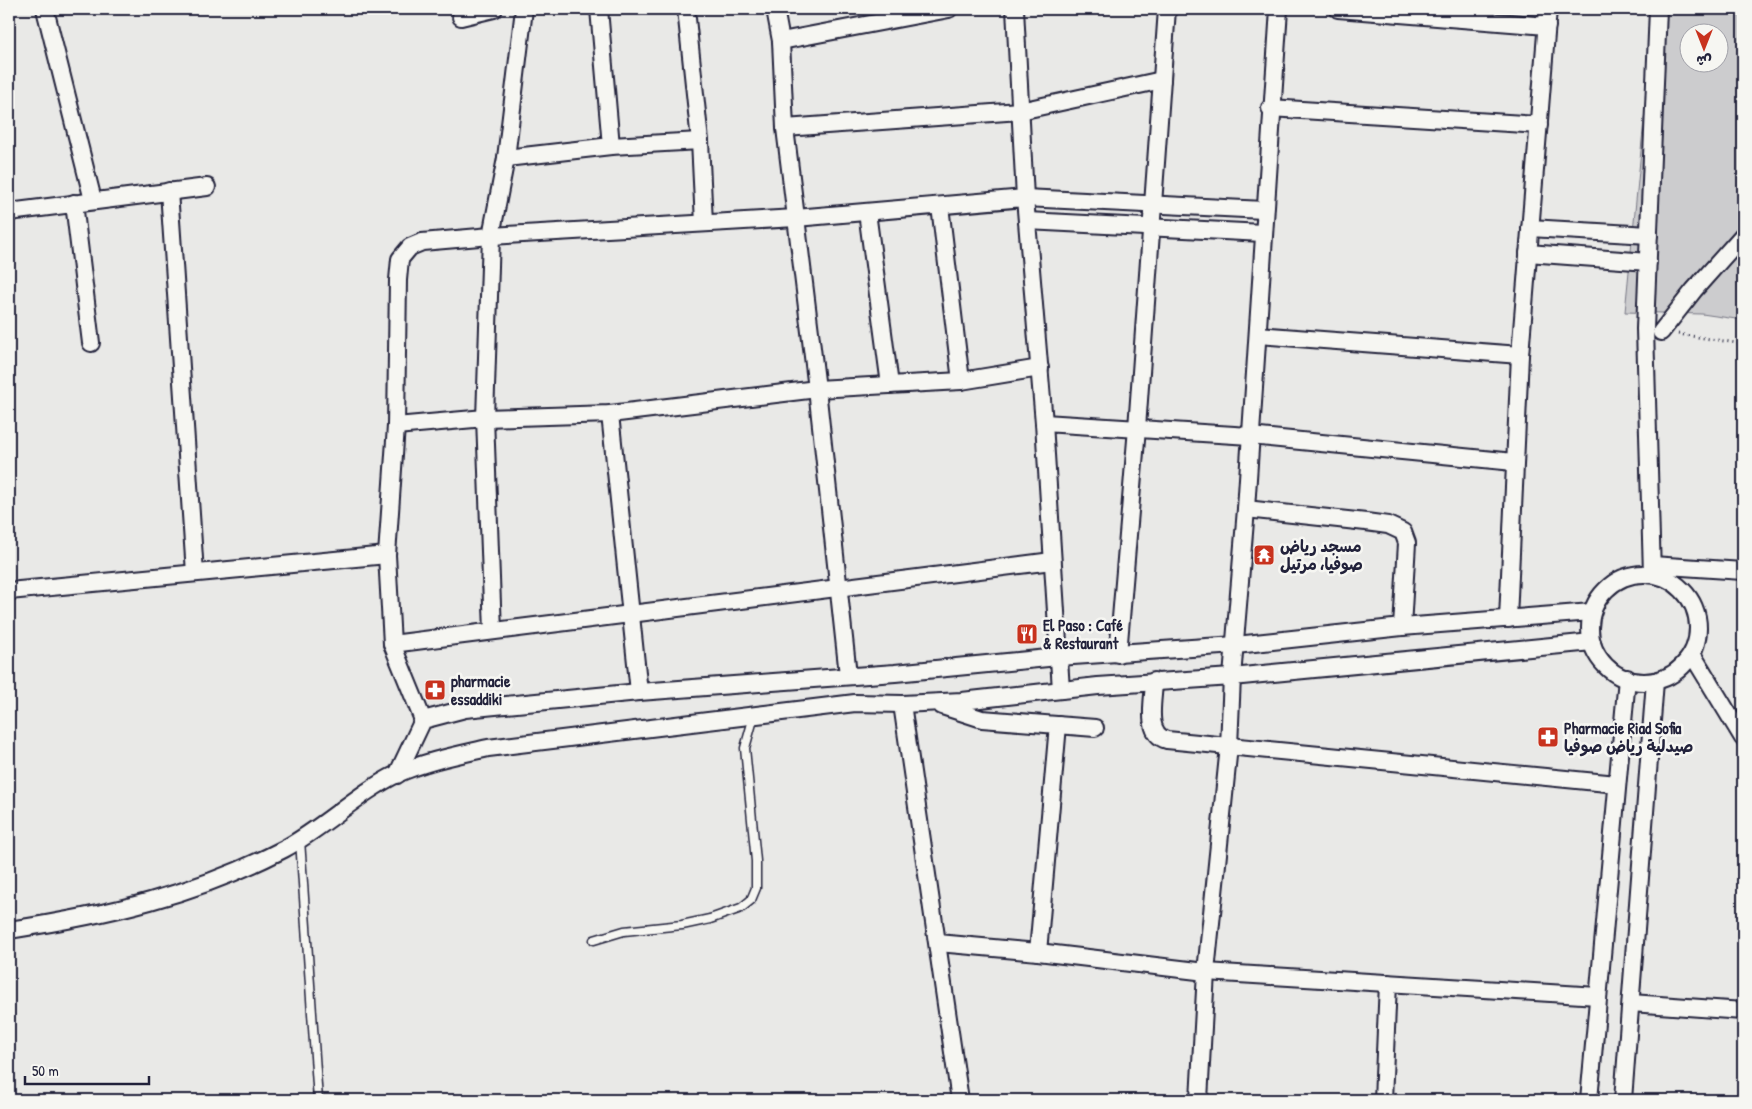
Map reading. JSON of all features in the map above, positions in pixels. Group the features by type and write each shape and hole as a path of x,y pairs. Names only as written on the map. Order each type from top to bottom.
{"street":[{"path":"46,9 93,200"},
{"path":"461,16 494,9"},
{"path":"493,632 485,418 491,236 506,158 524,9"},
{"path":"599,9 611,146"},
{"path":"686,9 700,141 704,223"},
{"path":"775,9 781,41 785,128 840,588 848,675"},
{"path":"781,41 948,9"},
{"path":"1015,9 1025,198 1040,368 1061,690"},
{"path":"1118,654 1137,428 1167,9"},
{"path":"1199,1100 1206,972 1230,746 1232,677 1236,645 1258,335 1270,108 1278,9"},
{"path":"1338,9 1547,26"},
{"path":"1508,619 1520,355 1548,9"},
{"path":"1652,570 1645,329 1658,9"},
{"path":"785,128 1020,111 1162,80"},
{"path":"1270,108 1539,125"},
{"path":"506,158 611,146 700,141"},
{"path":"9,212 207,186"},
{"path":"169,191 195,573"},
{"path":"397,775 423,720 392,644 387,555 396,426 400,259 410,247 422,242 491,236 796,218 1025,198 1264,210"},
{"path":"74,203 91,343"},
{"path":"940,206 961,381"},
{"path":"867,212 890,385"},
{"path":"1027,220 1263,233"},
{"path":"1530,228 1649,235"},
{"path":"1661,332 1694,290 1743,235"},
{"path":"1528,253 1648,262"},
{"path":"1258,335 1520,355"},
{"path":"396,426 485,418 610,414 817,389 961,381 1040,368"},
{"path":"610,414 639,692"},
{"path":"1044,423 1250,436 1514,462"},
{"path":"1246,509 1388,525 1403,532 1407,543 1402,627"},
{"path":"9,591 387,555"},
{"path":"392,644 1052,561"},
{"path":"1652,570 1672,581 1687,595 1696,613 1698,634 1692,654 1678,670 1655,681 1634,681 1616,674 1601,660 1592,642 1590,622 1592,612 1606,590 1619,580 1652,570 1743,571"},
{"path":"423,720 465,708 639,692 895,673 1058,657 1236,645 1402,627 1592,612"},
{"path":"9,930 86,918 142,905 198,888 300,840 397,775 447,757 488,748 854,703 933,703 1154,681 1232,677 1592,642"},
{"path":"1692,654 1743,738"},
{"path":"1589,1100 1626,678"},
{"path":"1154,681 1153,726 1157,736 1167,740 1617,784"},
{"path":"1623,1100 1632,1003 1655,681"},
{"path":"933,703 982,719 1095,728"},
{"path":"902,704 960,1100"},
{"path":"1038,952 1058,725"},
{"path":"938,943 1038,952 1206,972 1598,996"},
{"path":"1383,1100 1388,984"},
{"path":"1632,1003 1743,1011"}],"lane":[{"path":"594,940 624,931 710,919 741,908 751,900 756,888 756,862 745,748 754,716"},
{"path":"300,840 318,1100"}],"path":[{"path":"1661,332 1743,344"}],"shaded area":[{"path":"1655,9 1743,9 1743,320 1702,314 1625,312"}],"place":[{"name":"مسجد رياض صوفيا، مرتیل","path":"1264,555"},
{"name":"El Paso : Café & Restaurant","path":"1027,634"},
{"name":"pharmacie essaddiki","path":"435,690"},
{"name":"Pharmacie Riad Sofia صيدلية رياض صوفيا","path":"1548,737"}]}
